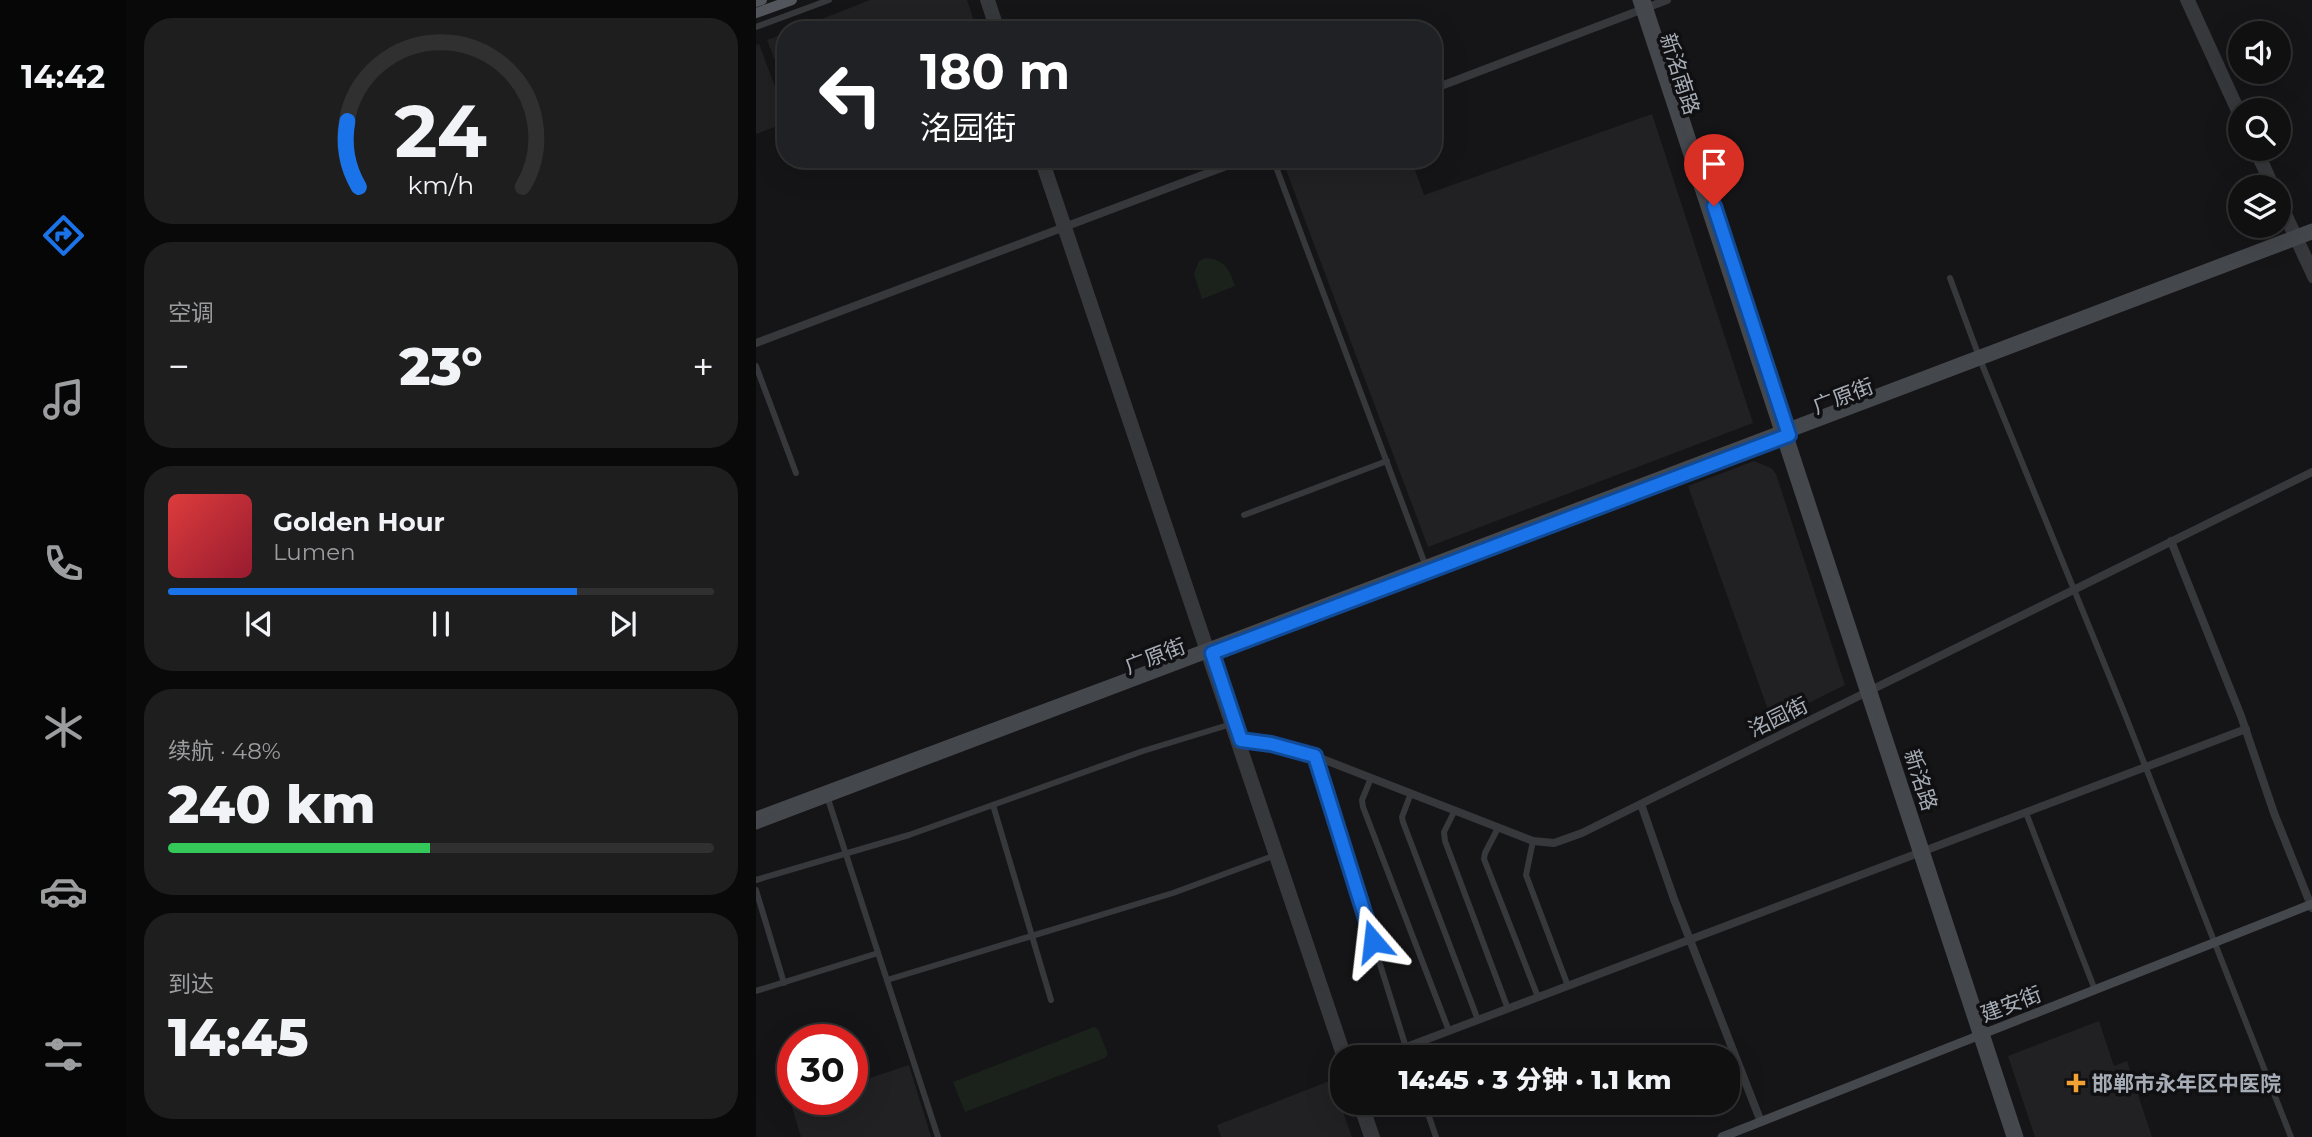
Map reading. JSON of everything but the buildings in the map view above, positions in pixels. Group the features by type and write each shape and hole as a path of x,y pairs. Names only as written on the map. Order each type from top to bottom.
{"main road":[{"path":"756,2 762,0"},
{"path":"756,13 792,0"},
{"name":"新洺南路","path":"1637,0 1645,6 1784,432"},
{"name":"广原街","path":"2296,238 2312,228"},
{"name":"广原街","path":"756,816 826,794 2296,238 2312,235"},
{"name":"广原街","path":"1208,651 1425,564 1784,432"},
{"name":"新洺路","path":"1784,432 1982,1035 2019,1137"},
{"name":"广原街","path":"756,825 826,794"},
{"name":"建安街","path":"1722,1137 2312,906"},
{"name":"新洺路","path":"1982,1035 2011,1137"}],"street":[{"path":"756,27 829,0"},
{"path":"984,0 991,21"},
{"path":"991,0 998,21"},
{"path":"1442,85 1645,6 1667,0"},
{"path":"2184,0 2229,98"},
{"path":"2191,0 2236,98"},
{"path":"1041,168 1241,740 1344,1045"},
{"path":"1048,168 1064,227"},
{"path":"756,343 1221,168"},
{"path":"1276,168 1425,564"},
{"path":"2291,225 2312,279"},
{"path":"2291,229 2312,265"},
{"path":"1950,278 2291,1137"},
{"path":"756,366 796,473"},
{"path":"1244,515 1387,461"},
{"name":"洺园街","path":"1241,740 1271,744 1315,756 1533,841 1554,843 1641,804 2312,472"},
{"path":"2171,541 2246,729 2274,813 2312,906"},
{"path":"1208,651 1228,724 1337,1045"},
{"path":"756,880 847,855 1143,751 1228,724"},
{"path":"1411,1045 2246,729"},
{"path":"1315,756 1405,1045"},
{"path":"1371,778 1363,807 1449,1031"},
{"path":"1411,793 1402,820 1478,1020"},
{"path":"826,794 938,1137"},
{"path":"1641,804 1690,940 1761,1122"},
{"path":"993,805 1051,1000"},
{"path":"1455,810 1444,832 1445,841 1508,1009"},
{"path":"2026,813 2095,990"},
{"path":"1499,828 1484,859 1538,997"},
{"path":"1533,841 1525,875 1568,986"},
{"path":"887,980 1173,893 1273,856"},
{"path":"756,890 784,983"},
{"path":"756,991 878,953"},
{"path":"1360,1115 1368,1137"},
{"path":"1368,1115 1376,1137"},
{"path":"1428,1115 1436,1137"}],"shaded area":[{"path":"870,0 967,0 974,21 817,21"},
{"path":"777,36 777,66 767,40"},
{"path":"759,44 777,92 777,126 756,134 756,45"},
{"path":"1652,114 1753,423 1428,547 1285,168 1414,168 1424,195"},
{"path":"1206,258 1225,266 1235,286 1202,299 1194,274 1199,261"},
{"path":"1754,461 1771,468 1776,474 1845,685 1772,721 1688,486"},
{"name":"邯郸市永年区中医院","path":"2099,1021 2114,1066 2127,1061 2152,1137 2035,1137 2008,1056"},
{"path":"1094,1027 1098,1029 1108,1054 1105,1058 965,1112 953,1082"},
{"path":"909,1065 931,1137 801,1137 794,1115 868,1115 868,1079"},
{"path":"1330,1081 1330,1115 1344,1115 1352,1137 1221,1137 1217,1125"}],"place":[{"name":"邯郸市永年区中医院","path":"2076,1083"}],"route":[{"path":"1373,941 1315,756 1271,744 1241,740 1212,653 1789,435 1714,206"}]}
